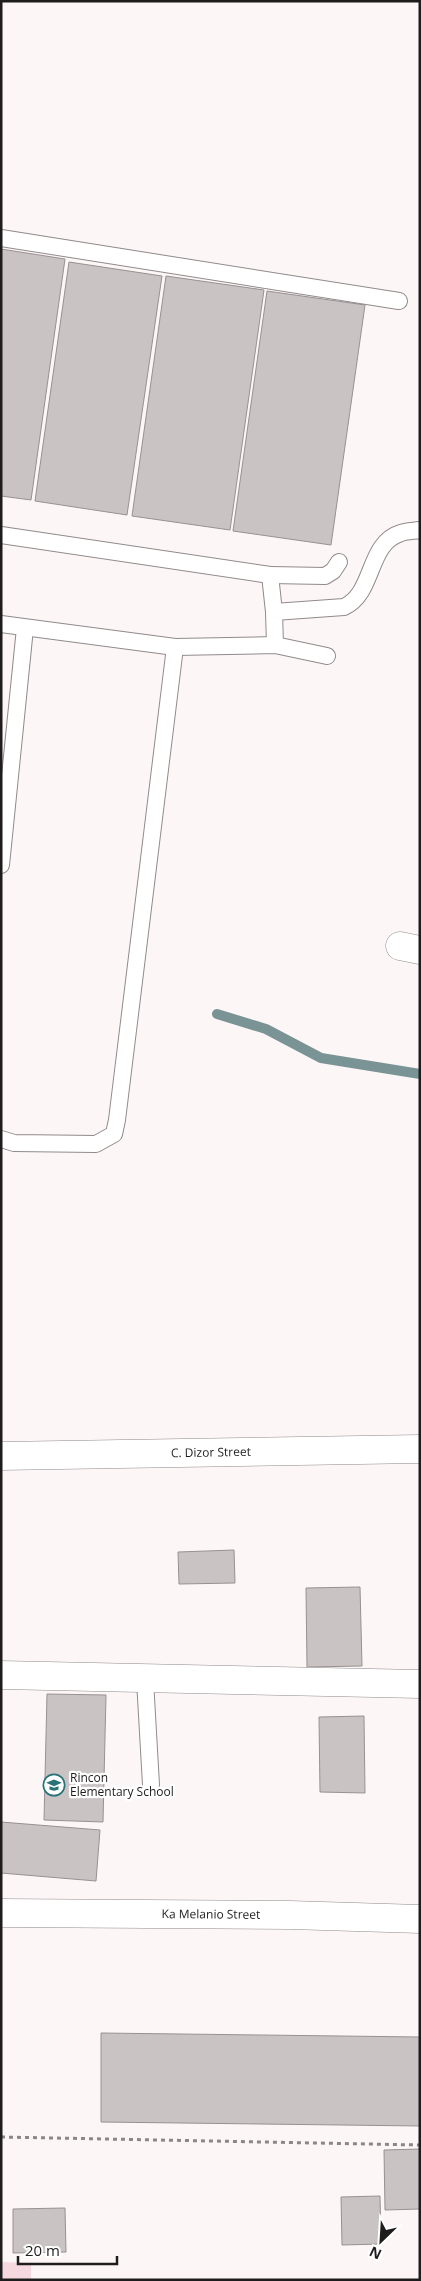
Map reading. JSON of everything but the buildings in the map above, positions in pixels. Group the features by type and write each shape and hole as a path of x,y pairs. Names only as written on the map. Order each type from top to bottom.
{"street":[{"name":"C. Dizor Street","path":"1,1456 420,1449"},
{"path":"1,1675 145,1680 420,1684"},
{"name":"Ka Melanio Street","path":"1,1912 290,1915 420,1919"}],"lane":[{"path":"1,238 399,301"},
{"path":"274,612 344,607 354,602 360,596 380,549 390,538 400,533 420,530"},
{"path":"1,535 270,575 325,576 333,571 339,562"},
{"path":"270,575 275,645"},
{"path":"1,624 175,647 275,645 327,656"},
{"path":"1,866 25,628"},
{"path":"1,1139 14,1143 96,1144 114,1134 175,647"},
{"path":"145,1680 151,1785"}],"path":[{"path":"1,2137 420,2145"}],"shaded area":[{"path":"1,2262 31,2263 31,2280 1,2280"}],"waterway":[{"path":"217,1014 266,1029 321,1058 420,1074"}],"place":[{"name":"Rincon Elementary School","path":"54,1785"}]}
